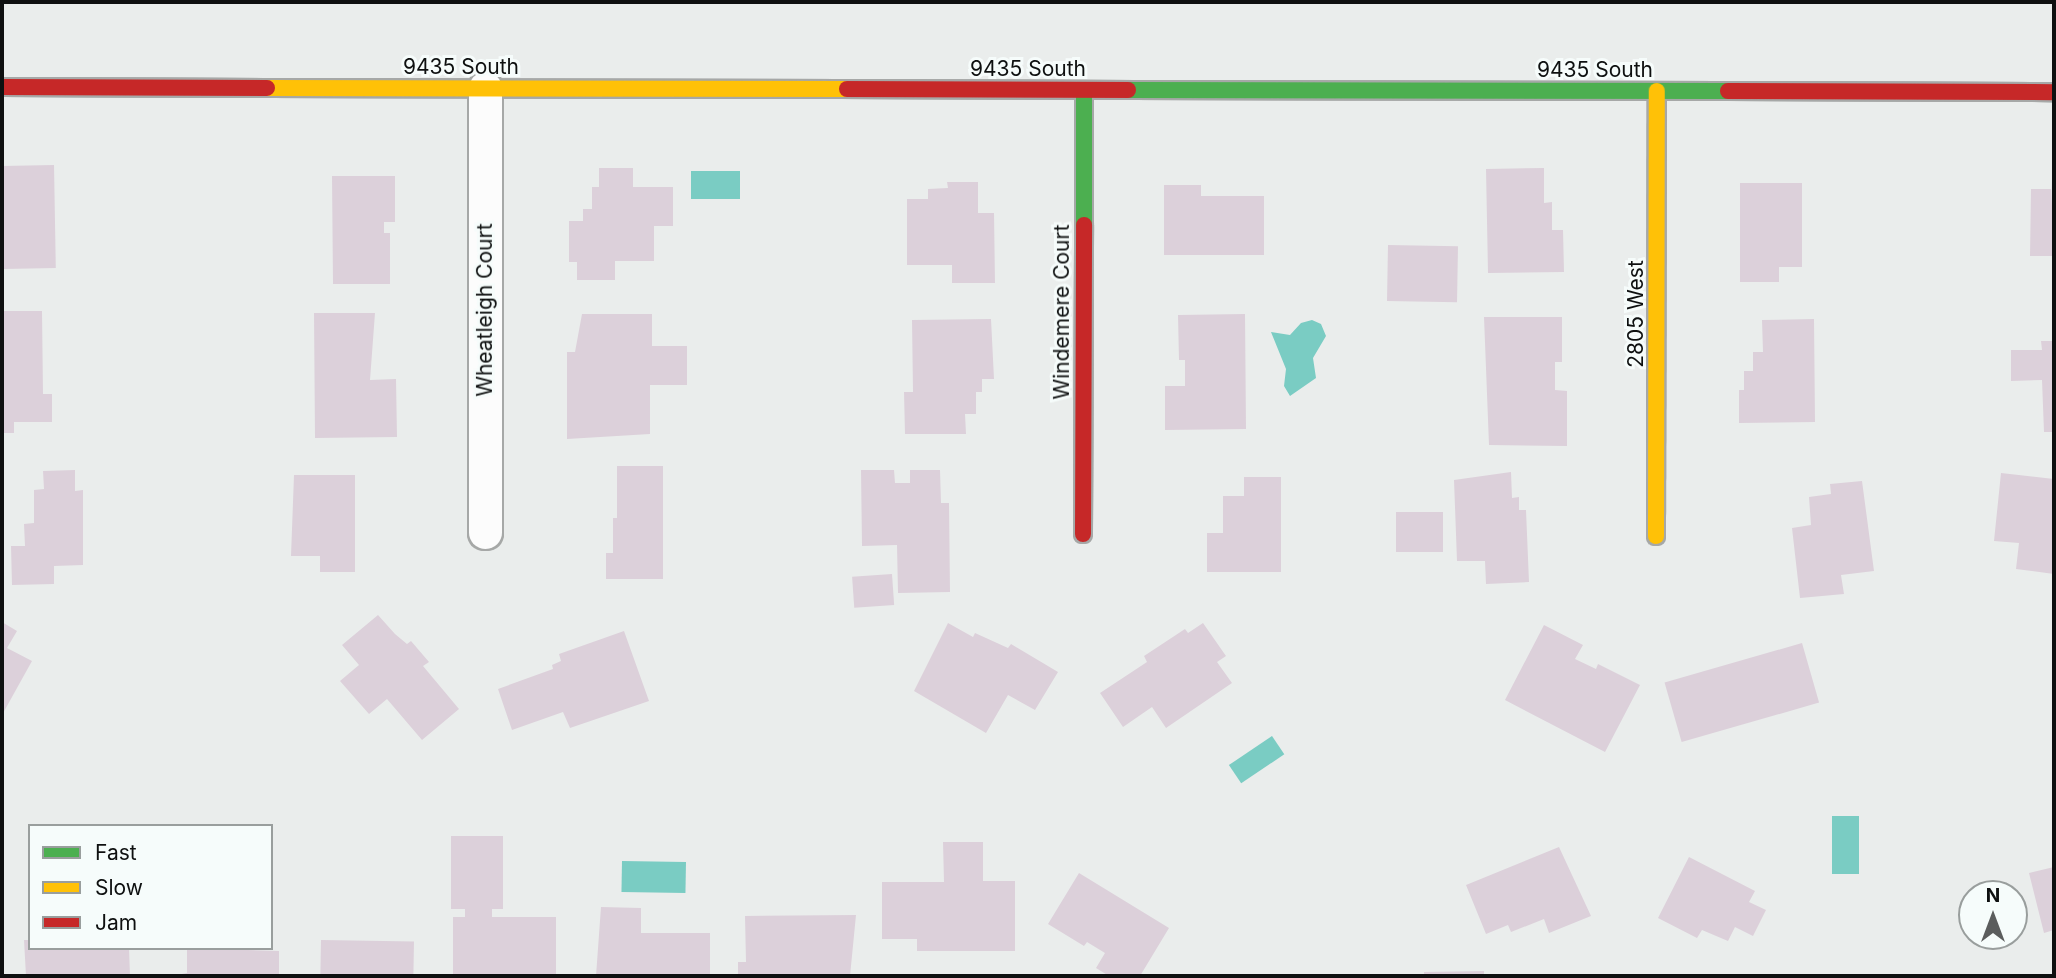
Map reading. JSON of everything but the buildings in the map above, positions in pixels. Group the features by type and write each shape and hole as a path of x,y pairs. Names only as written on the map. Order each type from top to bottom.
{"street":[{"name":"9435 South","path":"2,88 2054,92"},
{"name":"Wheatleigh Court","path":"485,88 485,532"},
{"name":"Windemere Court","path":"1083,534 1084,90"},
{"name":"2805 West","path":"1656,536 1657,91"}],"water":[{"path":"691,171 740,171 740,199 691,199"},
{"path":"1312,320 1321,324 1326,336 1313,358 1316,378 1290,396 1284,386 1286,369 1271,332 1290,335 1301,323"},
{"path":"1272,736 1284,754 1241,783 1229,765"},
{"path":"1832,816 1859,816 1859,874 1832,874"},
{"path":"622,861 686,862 685,893 621,892"}],"traffic: fast":[{"path":"1084,90 1084,225"},
{"path":"1128,90 1728,91"}],"traffic: slow":[{"path":"267,88 847,89"},
{"path":"1656,536 1657,91"}],"traffic: jam":[{"path":"2,87 267,88"},
{"path":"847,89 1128,90"},
{"path":"1728,91 2054,92"},
{"path":"1083,534 1084,225"}]}
